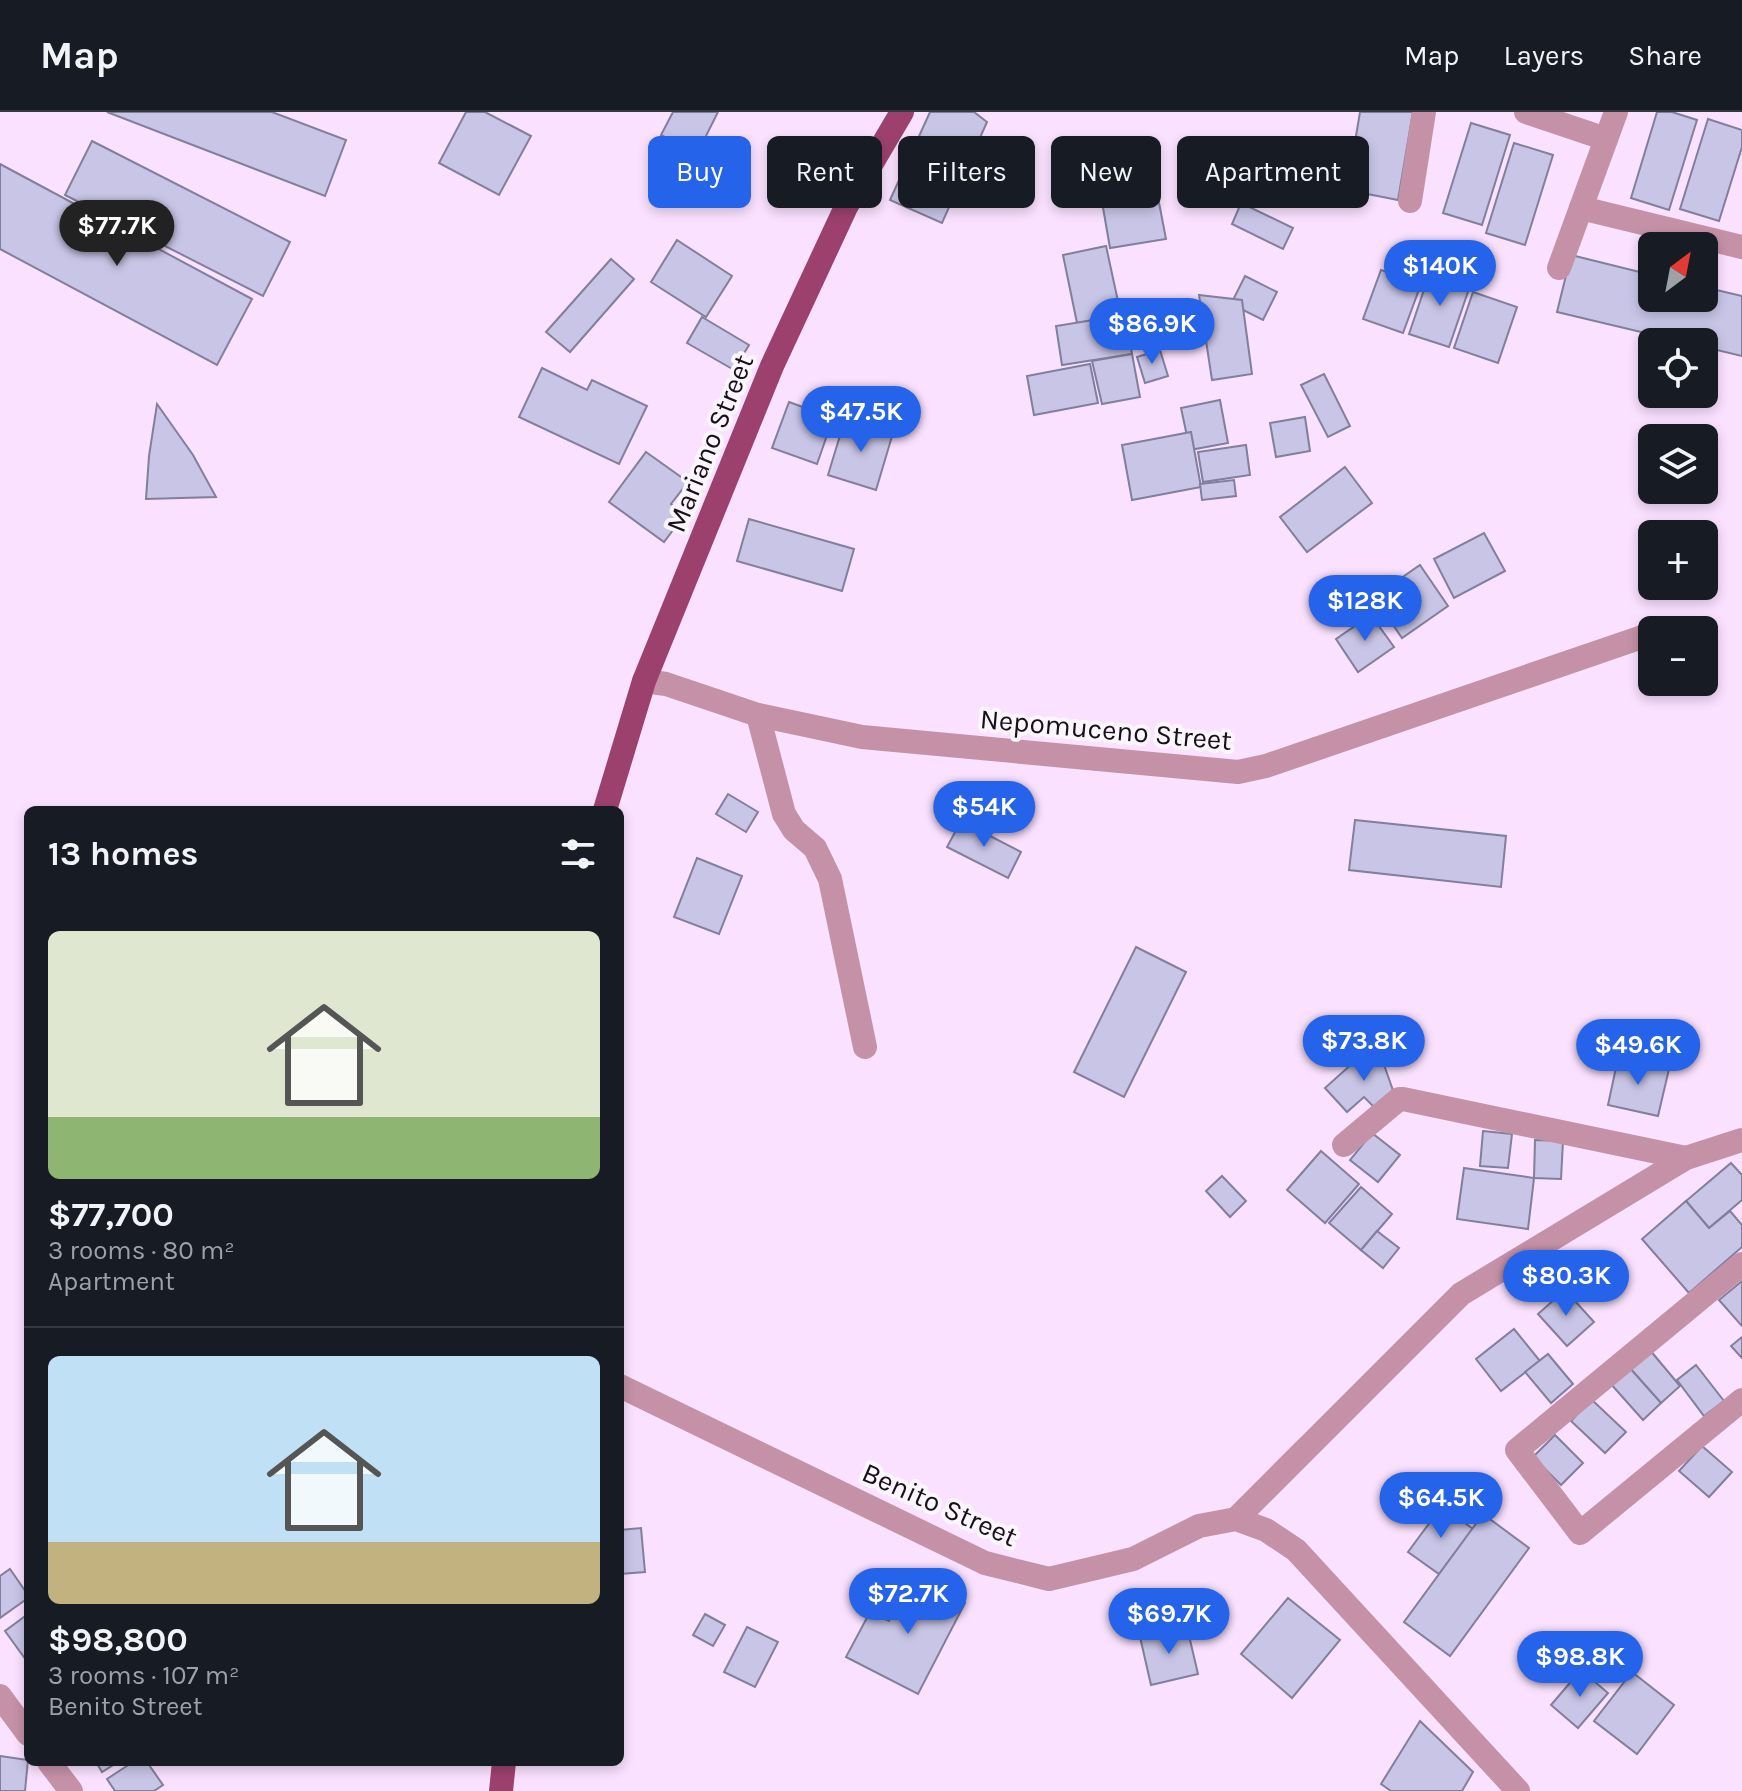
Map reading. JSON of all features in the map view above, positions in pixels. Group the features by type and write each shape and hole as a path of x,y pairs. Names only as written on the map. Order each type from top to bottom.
{"main road":[{"name":"Mariano Street","path":"606,806 644,681 772,366 846,207 902,112"},
{"path":"501,1791 504,1766"}],"street":[{"path":"1410,201 1424,112"},
{"path":"1526,112 1606,139"},
{"path":"1559,268 1616,112"},
{"path":"1581,208 1740,241"},
{"name":"Nepomuceno Street","path":"644,681 666,684 758,715 862,737 1238,772 1266,766 1638,638"},
{"path":"758,715 784,814 794,830 815,848 830,879 865,1047"},
{"path":"1344,1145 1399,1099 1403,1099 1686,1158"},
{"path":"1506,1786 1473,1741 1296,1550 1266,1530 1236,1519 1461,1294 1686,1158 1742,1140"},
{"path":"1742,1264 1517,1450 1580,1533 1742,1400"},
{"name":"Benito Street","path":"624,1388 985,1563 1049,1579 1133,1559 1199,1526 1236,1519"},
{"path":"0,1696 17,1729"},
{"path":"52,1766 71,1791"}],"building":[{"path":"107,112 272,112 346,140 325,196"},
{"path":"466,112 485,112 531,136 499,195 439,163"},
{"path":"673,112 718,112 706,136 661,135"},
{"path":"930,112 974,112 987,122 981,136 919,136"},
{"path":"1360,112 1413,112 1398,200 1369,194 1369,136 1356,136"},
{"path":"1657,112 1672,112 1697,120 1669,210 1631,198"},
{"path":"1708,119 1742,130 1742,147 1719,221 1680,209"},
{"path":"1471,123 1510,135 1482,225 1443,213"},
{"path":"92,141 290,242 263,296 65,195"},
{"path":"1514,143 1553,155 1525,245 1486,233"},
{"path":"0,164 252,299 217,365 0,249"},
{"path":"898,182 898,204 890,200"},
{"path":"908,208 949,208 942,223"},
{"path":"1103,208 1160,208 1166,239 1110,248"},
{"path":"1239,208 1251,208 1293,228 1283,249 1232,224"},
{"path":"677,240 732,276 706,317 651,282"},
{"path":"1106,246 1121,315 1077,323 1063,255"},
{"path":"1571,255 1638,272 1638,312 1718,312 1718,290 1742,296 1742,356 1718,350 1718,328 1638,328 1638,331 1557,312"},
{"path":"611,259 634,279 570,352 546,332"},
{"path":"1431,269 1471,283 1449,347 1409,334"},
{"path":"1381,270 1421,284 1403,333 1363,319"},
{"path":"1245,276 1277,292 1263,320 1231,304"},
{"path":"1473,292 1517,307 1498,363 1454,348"},
{"path":"1199,295 1242,300 1252,374 1212,380"},
{"path":"1125,315 1132,354 1062,365 1056,326"},
{"path":"702,317 749,345 734,370 687,343"},
{"path":"1160,350 1168,376 1145,383 1137,357"},
{"path":"1132,354 1140,397 1102,404 1092,361"},
{"path":"1090,364 1098,403 1034,415 1027,376"},
{"path":"542,368 587,390 592,380 647,406 619,464 519,417"},
{"path":"1324,374 1350,426 1328,437 1301,385"},
{"path":"1220,400 1228,443 1190,450 1181,408"},
{"path":"789,402 833,418 817,464 772,448"},
{"path":"157,404 193,455 216,497 146,499"},
{"path":"1305,417 1310,451 1276,457 1270,423"},
{"path":"845,419 893,433 876,490 828,475"},
{"path":"1191,432 1201,487 1132,500 1122,445"},
{"path":"1246,445 1250,475 1203,482 1198,452"},
{"path":"646,452 688,482 671,504 685,514 664,542 609,502"},
{"path":"1345,467 1372,503 1307,552 1280,517"},
{"path":"1234,480 1236,496 1202,500 1200,484"},
{"path":"749,519 854,549 842,591 737,561"},
{"path":"1484,533 1505,571 1454,598 1434,559"},
{"path":"1420,565 1448,606 1402,638 1374,597"},
{"path":"1371,615 1394,647 1358,672 1336,639"},
{"path":"728,794 758,812 746,832 716,814"},
{"path":"1355,820 1506,836 1501,887 1349,870"},
{"path":"961,821 1021,852 1008,878 947,847"},
{"path":"697,858 742,876 719,934 674,917"},
{"path":"1136,947 1186,972 1124,1097 1074,1072"},
{"path":"1376,1042 1396,1099 1380,1113 1364,1097 1347,1112 1325,1088"},
{"path":"1618,1058 1669,1069 1658,1116 1608,1105"},
{"path":"1483,1131 1512,1134 1508,1168 1480,1166"},
{"path":"1372,1133 1400,1155 1378,1182 1350,1160"},
{"path":"1535,1140 1563,1141 1561,1179 1534,1178"},
{"path":"1321,1151 1359,1184 1325,1223 1287,1190"},
{"path":"1731,1163 1742,1175 1742,1200 1709,1228 1686,1201"},
{"path":"1464,1168 1534,1178 1528,1229 1457,1219"},
{"path":"1222,1176 1246,1201 1230,1217 1206,1191"},
{"path":"1361,1187 1392,1214 1361,1250 1329,1223"},
{"path":"1686,1201 1709,1228 1730,1211 1742,1225 1742,1247 1689,1293 1642,1239"},
{"path":"1377,1231 1399,1248 1383,1268 1361,1250"},
{"path":"1742,1281 1742,1326 1719,1300"},
{"path":"1565,1290 1594,1322 1567,1346 1538,1314"},
{"path":"1514,1329 1540,1361 1501,1391 1476,1359"},
{"path":"1742,1337 1742,1358 1731,1346"},
{"path":"1649,1349 1680,1386 1661,1403 1628,1366"},
{"path":"1548,1354 1573,1384 1551,1403 1525,1372"},
{"path":"1696,1365 1724,1401 1704,1416 1677,1380"},
{"path":"1628,1366 1661,1403 1643,1420 1610,1383"},
{"path":"1591,1399 1626,1432 1605,1453 1571,1421"},
{"path":"1555,1435 1583,1463 1561,1485 1533,1457"},
{"path":"1702,1446 1732,1472 1709,1497 1679,1471"},
{"path":"1442,1506 1473,1529 1439,1574 1408,1552"},
{"path":"1483,1514 1529,1548 1450,1656 1404,1622"},
{"path":"641,1528 645,1572 624,1574 624,1530"},
{"path":"10,1569 24,1589 24,1601 0,1618 0,1576"},
{"path":"913,1576 965,1603 918,1694 846,1657 870,1612 889,1621"},
{"path":"1288,1598 1340,1640 1292,1698 1241,1654"},
{"path":"705,1614 725,1625 713,1646 693,1635"},
{"path":"24,1617 24,1657 5,1631"},
{"path":"747,1627 778,1642 755,1687 724,1672"},
{"path":"1187,1627 1198,1674 1151,1685 1140,1637"},
{"path":"1581,1670 1608,1693 1578,1728 1551,1705"},
{"path":"1632,1672 1674,1705 1637,1754 1594,1721"},
{"path":"1420,1721 1473,1772 1462,1791 1391,1791 1381,1784"},
{"path":"0,1756 24,1759 24,1766 27,1766 25,1791 0,1791"},
{"path":"127,1766 150,1766 163,1785 154,1791 115,1791 107,1779"}]}
